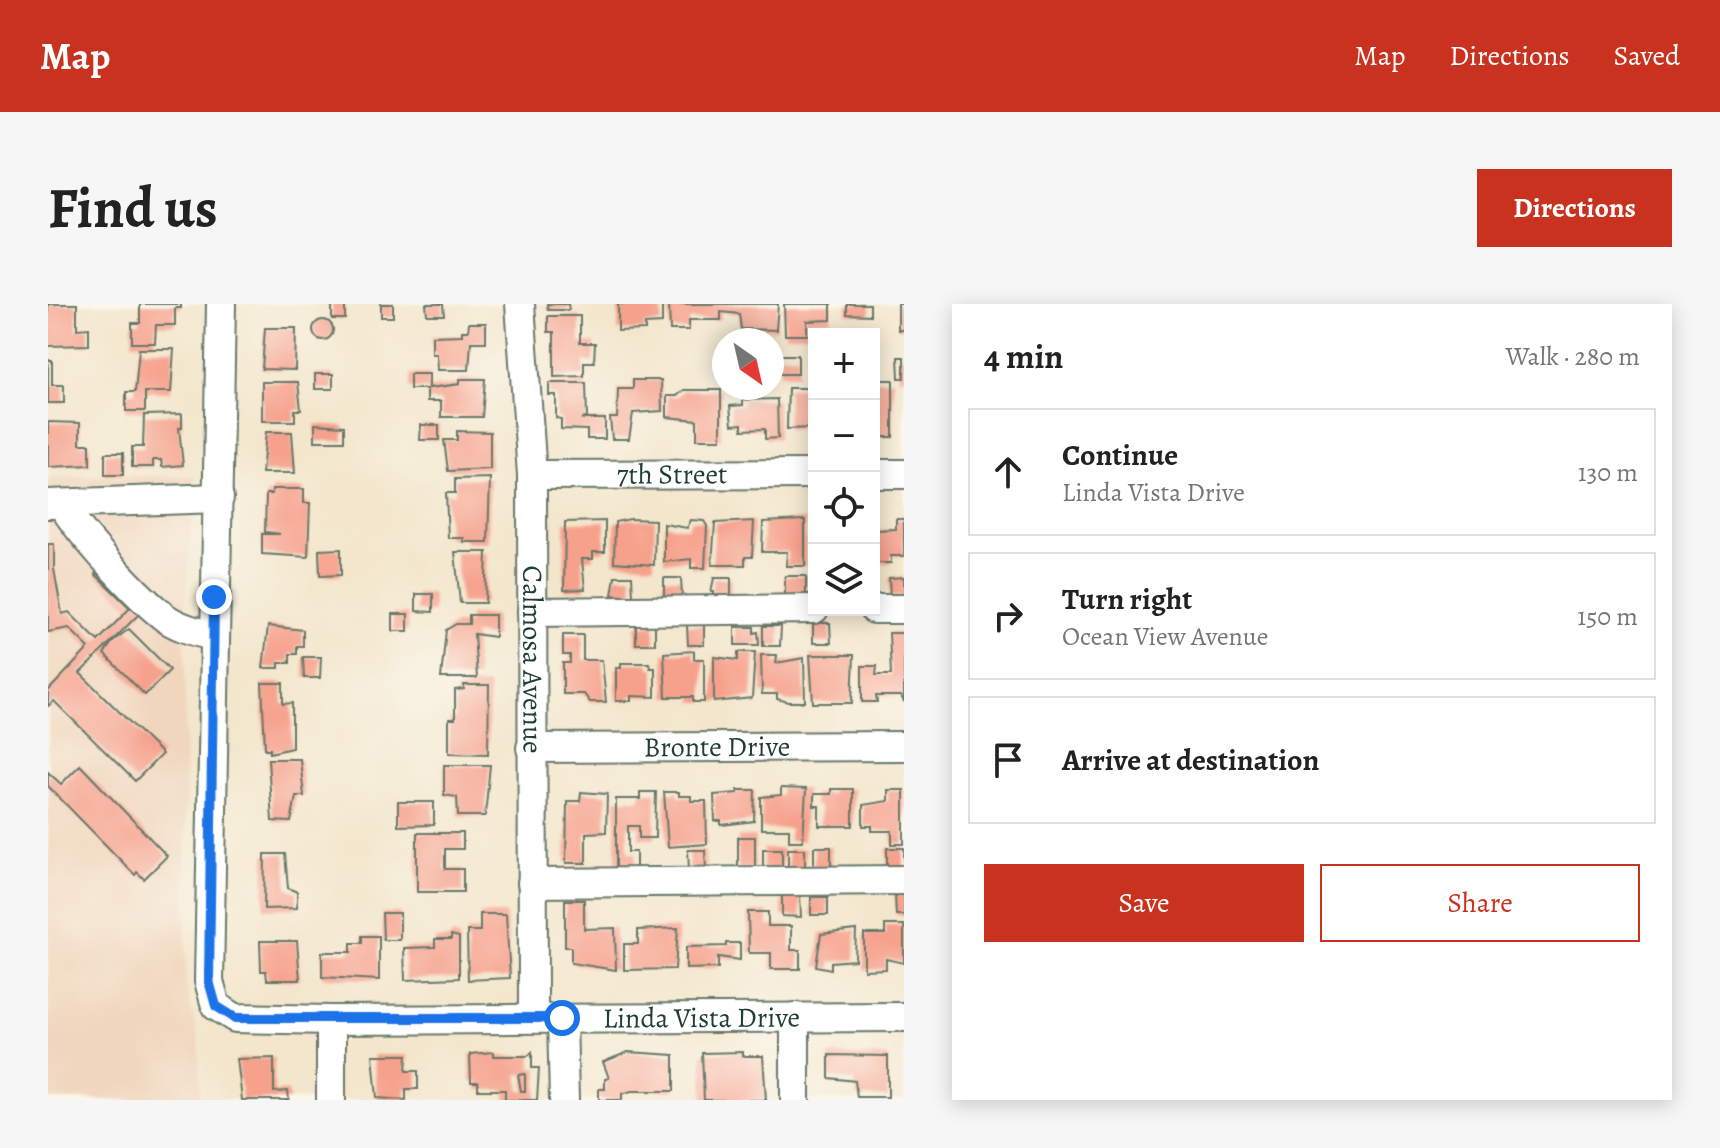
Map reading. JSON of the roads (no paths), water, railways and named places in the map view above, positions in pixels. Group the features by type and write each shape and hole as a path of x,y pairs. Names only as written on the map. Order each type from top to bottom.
{"street":[{"path":"55,504 164,617 183,628 213,636 219,498 221,304"},
{"name":"Calmosa Avenue","path":"520,304 532,475 533,1017"},
{"name":"7th Street","path":"532,475 808,474"},
{"path":"880,474 904,474"},
{"path":"55,504 219,498"},
{"path":"532,612 808,609"},
{"path":"880,609 904,609"},
{"name":"Linda Vista Drive","path":"213,636 209,981 216,1006 235,1018 904,1017"},
{"name":"Bronte Drive","path":"531,748 904,746"},
{"path":"532,883 904,880"},
{"path":"795,1017 795,1100"},
{"path":"562,1018 564,1100"},
{"path":"331,1020 331,1100"}]}
